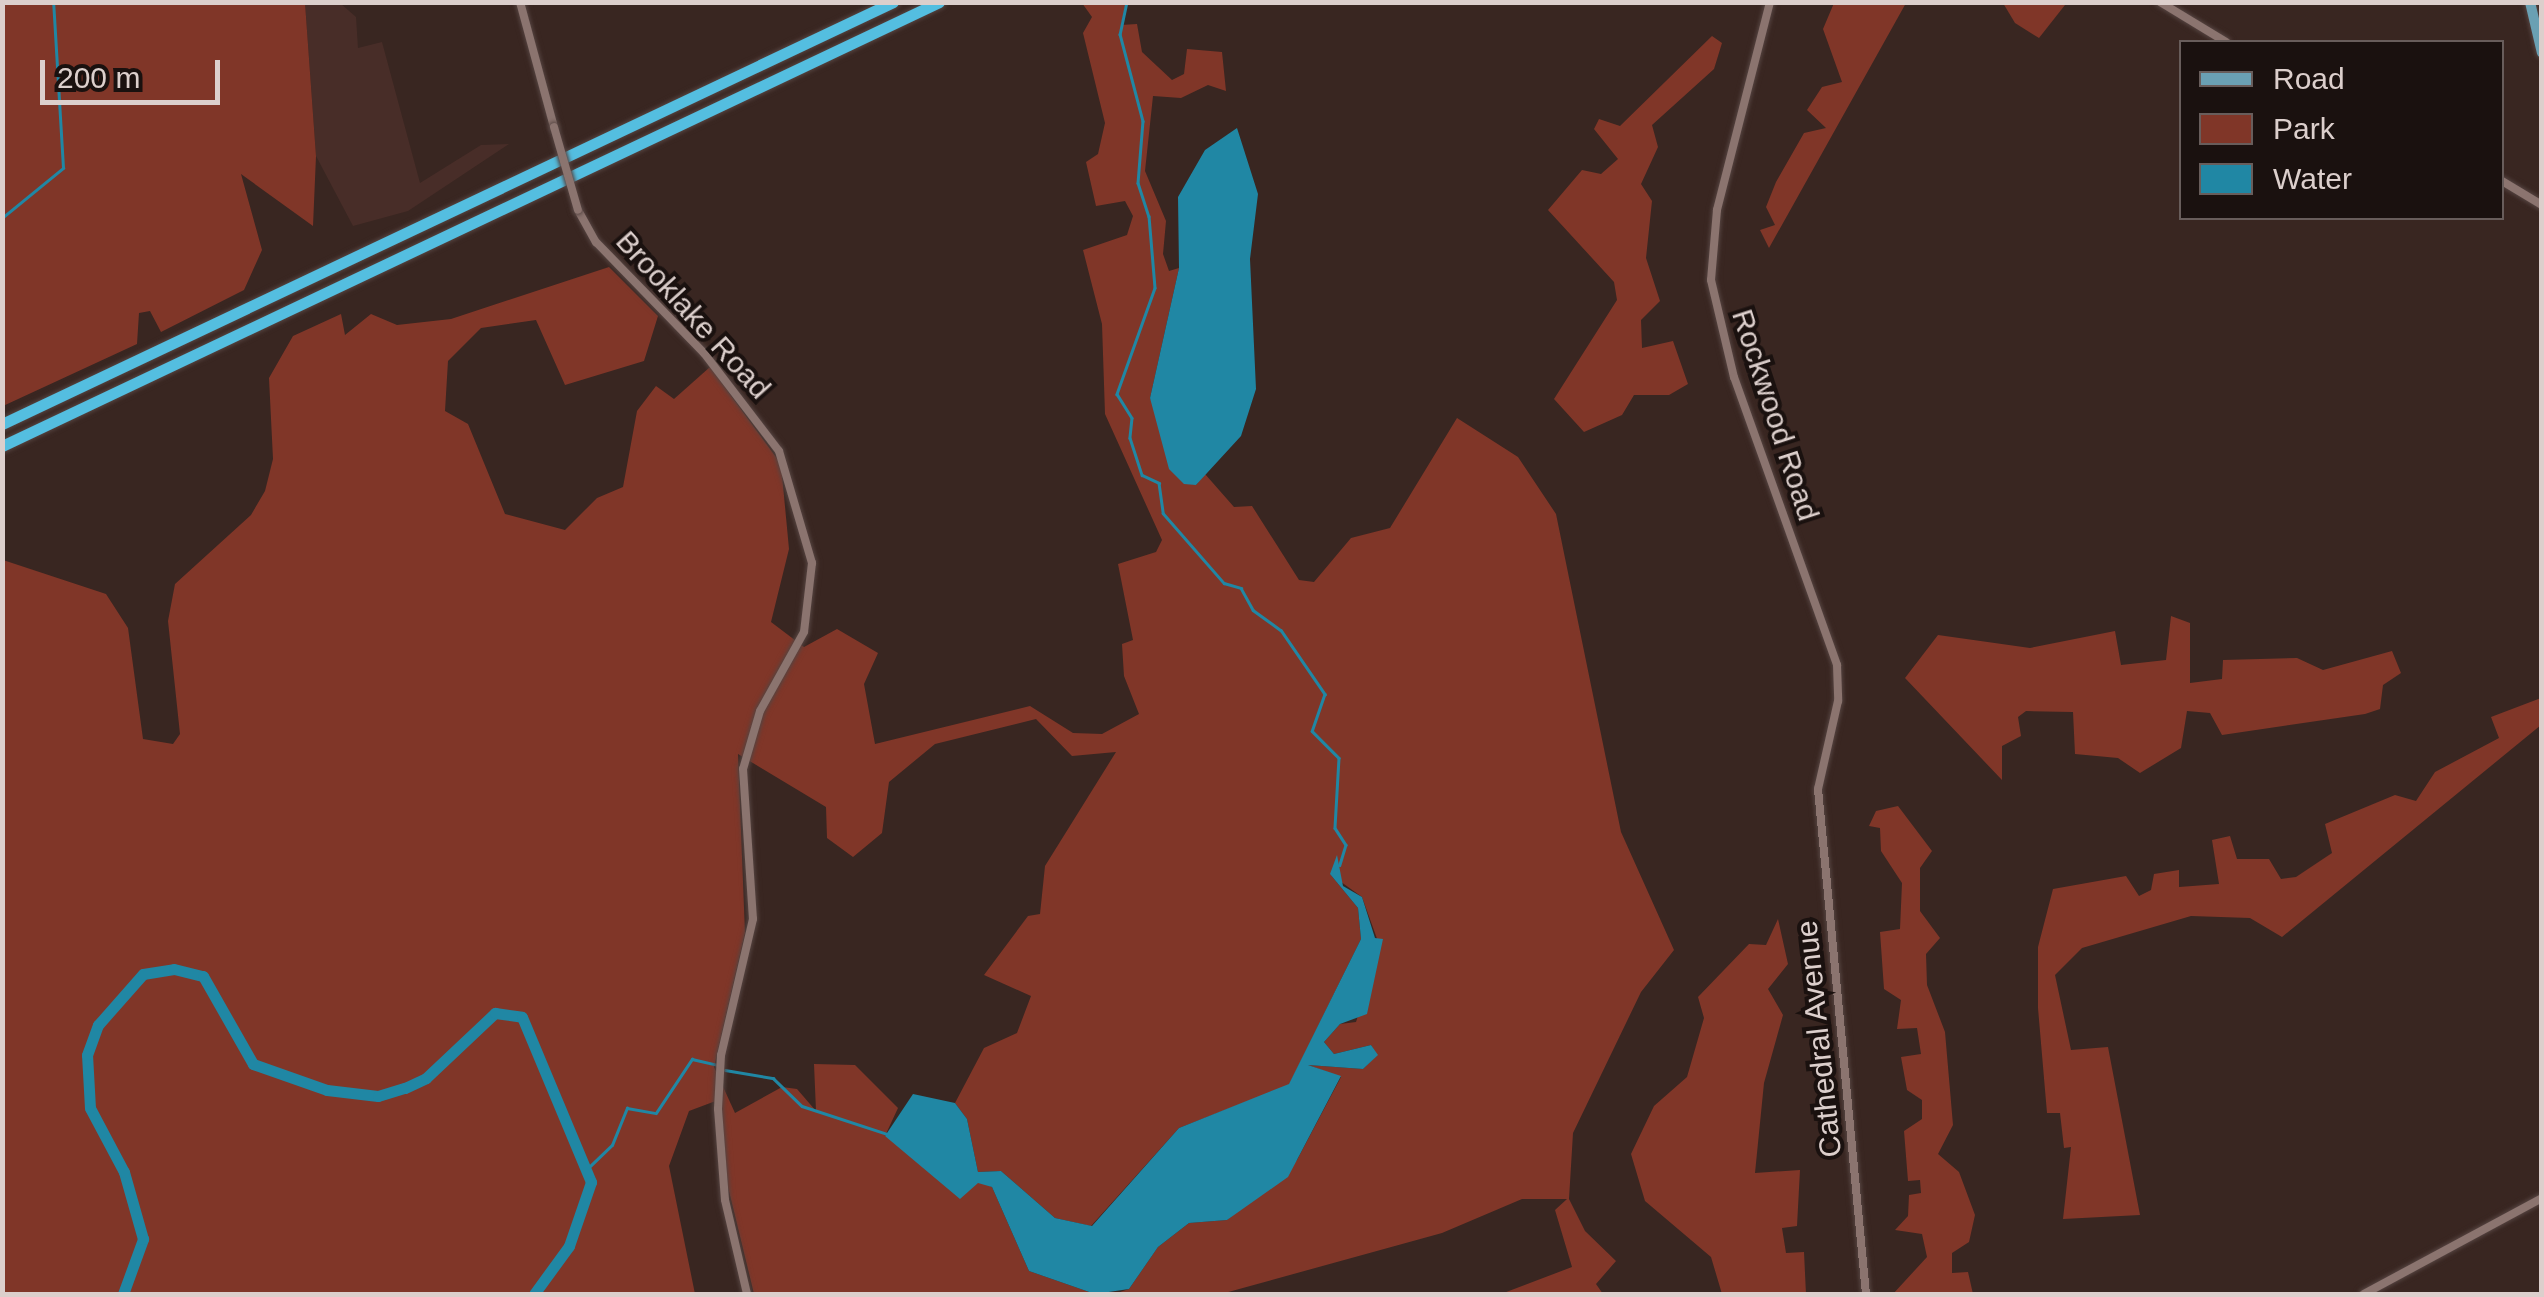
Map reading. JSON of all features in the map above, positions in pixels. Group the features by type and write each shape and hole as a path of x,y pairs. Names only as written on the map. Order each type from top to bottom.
{"highway":[{"path":"2,424 892,2"},
{"path":"2,446 939,2"}],"main road":[{"path":"2530,2 2542,53"}],"street":[{"name":"Brooklake Road","path":"520,2 578,210 596,242 704,353 779,451 812,563 804,632 746,752 753,919 719,1073 722,1175 747,1294"},
{"name":"Rockwood Road","path":"1770,2 1717,210 1711,280 1734,377 1837,665 1838,701 1818,778"},
{"path":"2160,2 2223,40"},
{"path":"2504,182 2542,205"},
{"name":"Cathedral Avenue","path":"1818,778 1866,1294"},
{"path":"2364,1294 2542,1198"}],"shaded area":[{"path":"305,3 340,3 356,17 358,48 382,42 420,183 481,145 509,144 408,211 353,226 316,156"}],"green space":[{"path":"2,3 305,3 316,156 313,226 241,174 262,250 244,290 161,332 150,311 139,313 137,344 3,406"},
{"path":"1082,3 1126,3 1121,25 1137,24 1142,52 1172,80 1184,74 1187,49 1222,52 1226,91 1208,85 1181,98 1153,96 1145,171 1166,221 1163,254 1169,271 1179,268 1150,398 1196,485 1205,474 1234,507 1252,506 1299,580 1314,582 1351,538 1390,528 1457,418 1518,457 1556,514 1621,832 1674,950 1641,992 1573,1133 1569,1199 1585,1231 1616,1261 1596,1284 1603,1294 1501,1294 1572,1267 1555,1210 1567,1199 1522,1199 1442,1233 1221,1294 1114,1294 1129,1289 1158,1247 1189,1223 1227,1220 1297,1160 1341,1077 1308,1065 1363,1069 1377,1055 1371,1045 1334,1054 1324,1042 1340,1024 1356,1022 1380,947 1362,897 1330,874 1358,908 1361,939 1289,1085 1179,1128 1091,1226 1055,1218 1001,1171 978,1172 967,1119 955,1103 984,1048 1017,1033 1031,996 984,975 1028,916 1040,914 1045,866 1116,752 1072,756 1036,719 935,744 889,782 882,833 853,857 827,838 826,807 738,754 745,933 714,1067 735,1113 782,1087 797,1089 816,1111 814,1064 855,1065 898,1108 885,1136 992,1187 1029,1271 1095,1294 754,1294 728,1187 721,1099 689,1111 669,1166 695,1294 3,1294 3,560 106,594 128,628 143,739 173,744 180,734 168,621 175,584 251,515 265,491 273,459 269,378 293,336 341,314 345,335 371,314 397,325 451,319 609,267 658,316 644,361 565,385 536,320 481,328 448,361 445,411 468,424 505,514 565,530 597,498 623,487 637,411 656,386 674,399 710,367 781,464 789,549 771,622 804,647 837,629 878,653 864,684 875,744 1030,706 1073,733 1102,734 1139,714 1124,676 1122,644 1133,640 1118,564 1156,552 1162,540 1105,414 1102,324 1083,250 1127,235 1133,216 1125,201 1096,206 1086,162 1098,154 1105,123 1083,33 1092,17"},
{"path":"1834,3 1906,3 1769,248 1760,230 1775,225 1766,207 1776,182 1804,133 1826,128 1807,110 1822,87 1842,82 1823,29"},
{"path":"2003,3 2065,5 2039,38 2015,23"},
{"path":"1712,36 1722,43 1714,69 1652,125 1658,147 1641,184 1652,201 1646,258 1660,301 1641,320 1642,348 1673,341 1688,384 1669,395 1634,395 1622,415 1584,432 1554,399 1617,300 1614,282 1548,210 1582,170 1601,174 1618,159 1594,129 1599,119 1620,126"},
{"path":"2171,616 2190,623 2190,683 2222,679 2223,660 2297,658 2323,670 2392,651 2401,673 2383,685 2380,709 2365,714 2222,735 2210,713 2187,711 2181,748 2140,773 2118,758 2075,754 2073,712 2026,711 2018,717 2021,736 2002,746 2002,780 1905,678 1938,635 2030,648 2115,631 2121,665 2166,660"},
{"path":"2541,698 2541,725 2282,937 2250,918 2191,916 2082,948 2055,975 2071,1050 2108,1047 2140,1215 2063,1219 2071,1147 2064,1148 2060,1113 2047,1113 2038,1008 2038,947 2053,889 2126,876 2139,896 2151,890 2154,874 2179,870 2179,887 2219,884 2212,840 2230,836 2237,859 2269,859 2281,879 2296,877 2332,853 2325,824 2395,795 2416,801 2435,772 2499,738 2491,717"},
{"path":"1898,806 1932,851 1920,868 1920,911 1940,938 1926,954 1927,985 1945,1032 1953,1125 1938,1154 1959,1172 1975,1215 1969,1242 1952,1253 1952,1273 1968,1272 1973,1294 1893,1294 1927,1257 1922,1234 1895,1230 1908,1216 1909,1195 1921,1193 1920,1180 1908,1181 1904,1131 1922,1119 1922,1100 1907,1090 1901,1057 1921,1054 1917,1028 1897,1029 1901,1000 1884,989 1880,932 1900,929 1902,883 1881,851 1880,828 1869,826 1876,811"},
{"path":"1778,919 1788,964 1768,989 1783,1015 1764,1083 1755,1173 1800,1170 1797,1226 1782,1228 1786,1253 1804,1252 1806,1294 1722,1294 1711,1257 1645,1201 1631,1154 1654,1106 1687,1077 1704,1018 1698,997 1749,944 1766,945"}],"water":[{"path":"1237,128 1258,194 1250,259 1256,389 1241,436 1196,485 1184,484 1169,469 1150,398 1179,268 1178,197 1205,150"},
{"path":"1337,855 1343,886 1362,897 1375,938 1383,939 1367,1014 1340,1024 1324,1042 1334,1054 1371,1045 1378,1055 1363,1069 1308,1065 1341,1076 1288,1177 1227,1220 1189,1223 1158,1247 1129,1289 1095,1294 1029,1271 992,1187 978,1183 960,1199 885,1136 913,1094 955,1103 967,1119 978,1172 1001,1171 1055,1218 1092,1226 1179,1128 1289,1084 1361,939 1358,908 1330,874"}],"waterway":[{"path":"2,218 63,168 53,2"},
{"path":"1127,2 1120,34 1143,121 1138,183 1149,216 1155,288 1117,394 1132,418 1130,438 1142,475 1159,483 1163,513 1224,583 1241,588 1253,610 1281,630 1325,694 1312,731 1339,758 1335,828 1346,845 1340,865"},
{"path":"123,1294 143,1239 124,1172 90,1108 87,1055 98,1025 143,974 174,969 203,976 253,1064 327,1090 378,1096 405,1088 426,1078 495,1013 522,1017 591,1182 569,1246 534,1294"},
{"path":"586,1170 612,1145 627,1108 656,1113 692,1059 719,1065"},
{"path":"725,1070 773,1078 802,1106 887,1134"}]}
